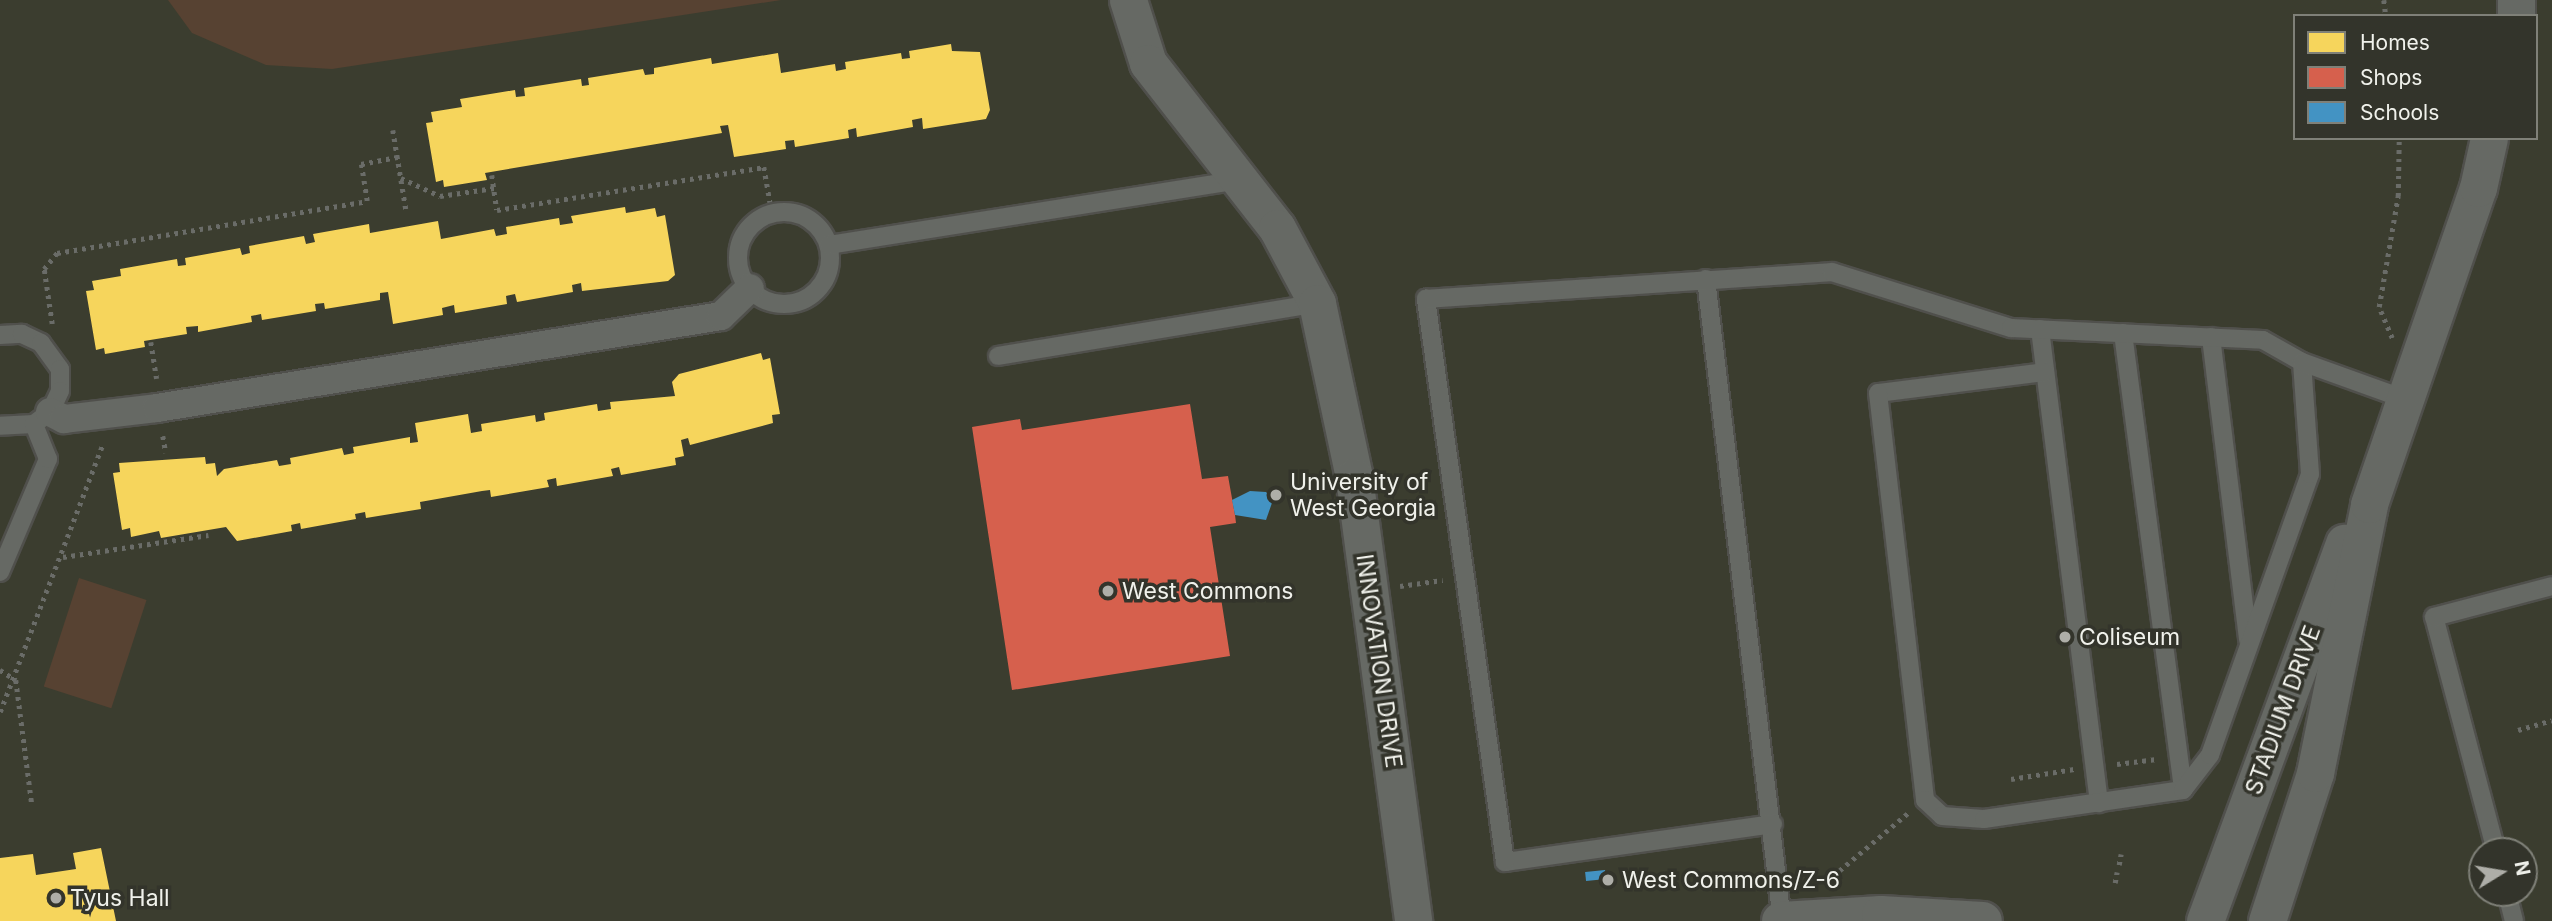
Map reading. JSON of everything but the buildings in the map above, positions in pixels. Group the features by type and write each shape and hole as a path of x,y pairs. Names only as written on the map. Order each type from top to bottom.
{"street":[{"name":"INNOVATION DRIVE","path":"1128,0 1148,63 1277,228 1317,303 1354,477 1413,921"},
{"name":"STADIUM DRIVE","path":"2267,921 2315,773 2369,504 2488,140"},
{"path":"42,418 64,419 161,407 721,316 750,288"},
{"name":"STADIUM DRIVE","path":"2205,921 2346,540 2369,504"},
{"path":"1782,921 1881,918 1983,921"}],"lane":[{"path":"829,245 1241,180"},
{"path":"772,213 812,220 829,245 827,276 807,298 777,303 750,288 738,261 740,246 756,221 772,213"},
{"path":"1773,824 1505,862 1426,299 1706,278 1832,272 2011,328 2263,340 2302,362 2405,399"},
{"path":"1706,278 1773,824 1782,921"},
{"path":"998,356 1317,303"},
{"path":"2040,329 2099,803"},
{"path":"2123,333 2183,790"},
{"path":"0,335 22,334 41,343 60,369 60,391 42,418 48,459 0,572"},
{"path":"2211,337 2249,643"},
{"path":"2046,372 1878,393 1925,800 1942,816 1984,819 2183,790 2210,755 2310,474 2302,362"},
{"path":"0,426 42,418"},
{"path":"2492,837 2434,618 2552,586"}],"path":[{"path":"393,130 406,209"},
{"path":"2396,343 2383,328 2379,307 2398,196 2399,140"},
{"path":"41,343 55,318 44,269 57,253 367,201 361,164 398,156"},
{"path":"492,175 497,210 764,167 772,213"},
{"path":"401,178 440,196 494,188"},
{"path":"151,342 161,407"},
{"path":"0,712 16,680 63,557 114,412"},
{"path":"63,557 208,535"},
{"path":"1392,587 1420,583"},
{"path":"0,670 16,680"},
{"path":"16,680 32,805"},
{"path":"2518,730 2552,720"},
{"path":"1833,876 1925,800"},
{"path":"2119,865 2121,854"},
{"path":"2115,883 2117,872"}],"shaded area":[{"name":"University of West Georgia","path":"0,0 2552,0 2552,921 0,921"},
{"path":"168,0 781,0 332,69 266,65 192,33"},
{"path":"79,578 147,600 111,708 44,686"}],"place":[{"name":"University of West Georgia","path":"1276,495"},
{"name":"West Commons","path":"1108,591"},
{"name":"Coliseum","path":"2065,637"},
{"name":"West Commons/Z-6","path":"1608,880"},
{"name":"Tyus Hall","path":"56,898"}]}
